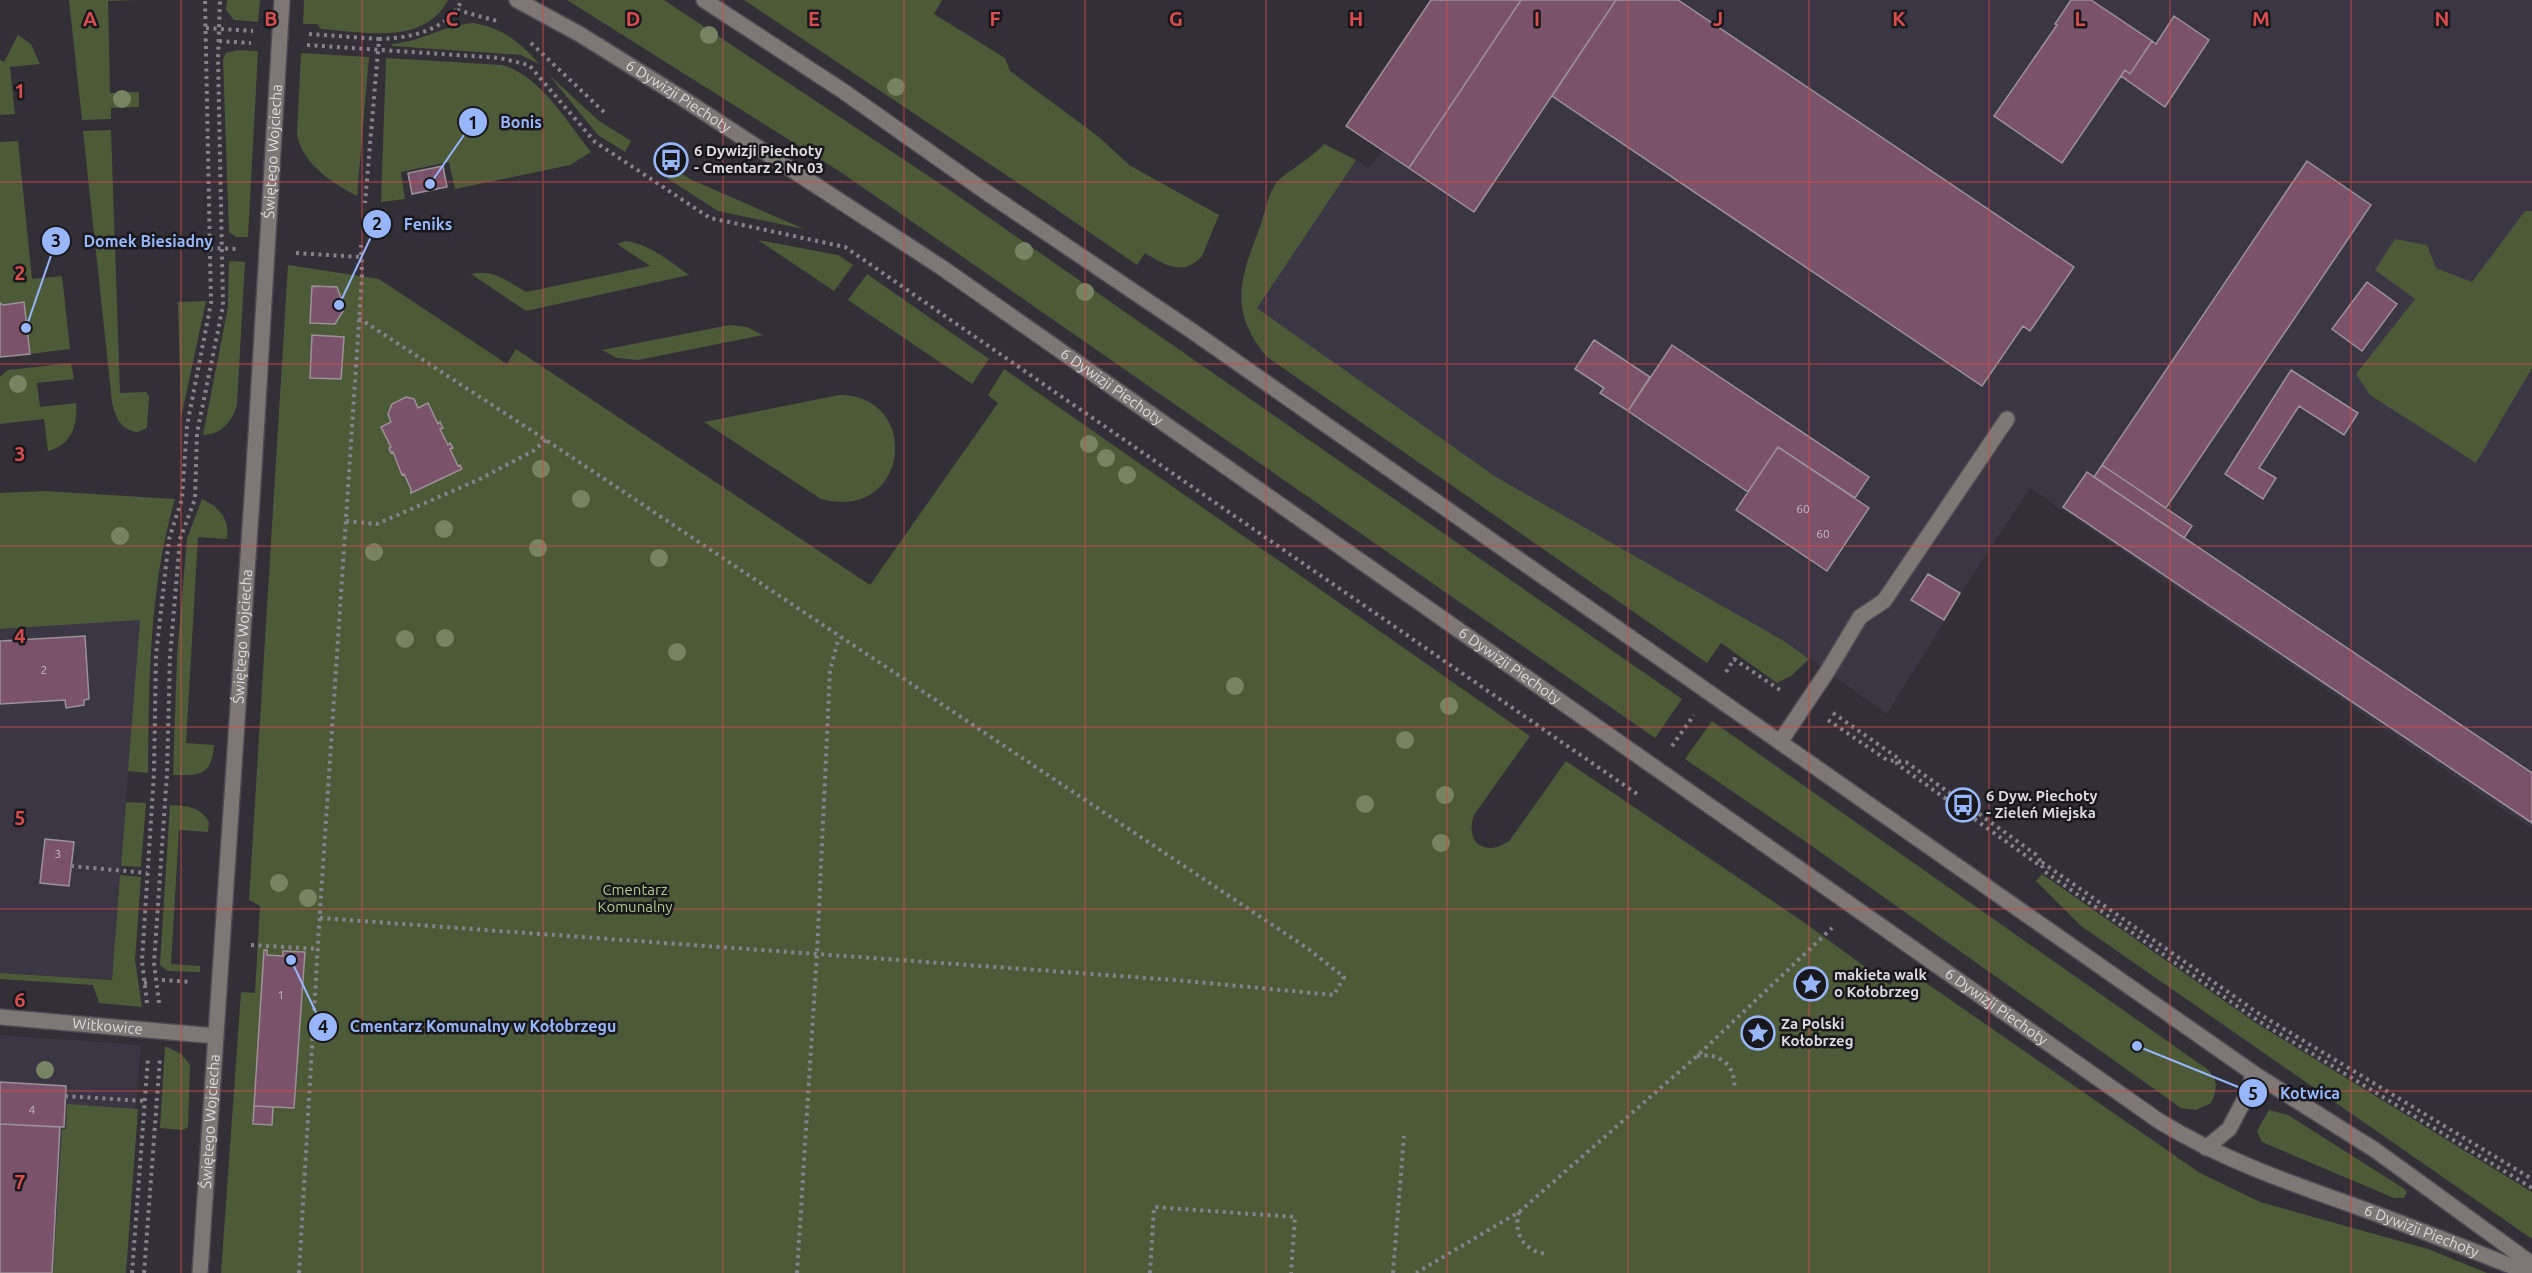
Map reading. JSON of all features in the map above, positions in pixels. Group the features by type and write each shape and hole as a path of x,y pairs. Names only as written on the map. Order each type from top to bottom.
{"street":[{"name":"Świętego Wojciecha","path":"200,1273 253,492 282,0"},
{"name":"6 Dywizji Piechoty","path":"517,0 581,35 682,98 941,267 2159,1121 2206,1148 2280,1181 2365,1210 2529,1273"},
{"name":"6 Dywizji Piechoty","path":"704,0 843,91 986,192 1192,331 2253,1072 2375,1150 2532,1263"},
{"path":"1780,742 1827,672 1860,617 1884,601 2007,419"},
{"name":"Witkowice","path":"0,1017 216,1036"},
{"path":"2206,1148 2229,1129 2249,1091 2253,1072"}],"path":[{"path":"132,1273 149,1031 142,962 154,773 156,655 169,539 182,499 187,426 211,303 205,0"},
{"path":"159,998 154,963 167,774 170,656 180,539 195,499 197,433 223,306 218,59 220,0"},
{"path":"302,34 379,39 408,37 425,32 449,18 457,10 462,0"},
{"path":"457,10 502,24"},
{"path":"206,28 258,31"},
{"path":"524,37 606,114"},
{"path":"365,203 379,39"},
{"path":"219,41 258,43"},
{"path":"301,45 501,58 529,64 595,142 710,218 845,247 1637,794 1640,789"},
{"path":"299,1273 361,245"},
{"path":"210,248 229,249"},
{"path":"289,252 361,257"},
{"path":"320,918 1175,980 1334,995 1344,977 1307,948 546,440 357,317"},
{"path":"346,521 377,524 480,478 533,451 546,440"},
{"path":"797,1273 817,953 830,670 839,636"},
{"path":"1724,675 1734,659 1770,684"},
{"path":"1669,748 1697,711"},
{"path":"1833,713 1898,758 1897,764 2039,865 2041,863 2053,869 2261,1015 2532,1179"},
{"path":"1831,722 1887,760 1898,761"},
{"path":"2041,863 2044,871 2257,1020 2532,1188"},
{"path":"71,866 147,873"},
{"path":"1416,1273 1519,1212 1697,1056 1832,928"},
{"path":"250,954 251,944 318,948"},
{"path":"162,980 199,982"},
{"path":"144,983 151,982"},
{"path":"144,1273 160,1046"},
{"path":"1697,1056 1714,1055 1722,1059 1733,1073 1734,1090"},
{"path":"65,1096 145,1101"},
{"path":"1393,1273 1404,1136"},
{"path":"1150,1273 1154,1207 1295,1217 1291,1273"},
{"path":"1519,1212 1517,1232 1521,1241 1536,1252 1546,1254"}],"shaded area":[{"path":"1521,0 2532,0 2532,829 2030,488 1986,554 1887,714 1784,641 1496,477 1256,308 1356,160 1368,168 1383,151 1409,168"},
{"path":"140,620 112,980 0,973 0,629"},
{"path":"0,1035 141,1045 121,1273 0,1273"}],"green space":[{"path":"69,0 137,0 108,1 110,93 139,92 139,107 111,108 111,119 82,120"},
{"path":"227,0 260,0 258,22 234,20 226,10"},
{"path":"304,0 448,0 437,15 424,24 409,30 374,33 321,29 317,24 303,24"},
{"path":"567,0 664,0 948,189 1682,699 1655,738 842,173"},
{"path":"744,0 942,0 934,14 1005,58 1010,71 1099,137 1129,165 1219,215 1202,256 1188,266 1174,267 1145,253 1137,265"},
{"path":"473,23 502,32 525,49 539,64 521,55 392,46 391,44 402,43 462,24"},
{"path":"18,35 31,44 40,64 10,67 15,114 0,115 0,60 4,62"},
{"path":"238,50 258,51 248,237 236,237 229,232 223,59 226,53"},
{"path":"301,53 369,57 357,196 320,172 305,155 300,145 297,135"},
{"path":"386,58 502,65 516,70 541,89 552,101 591,152 570,165 455,189 449,162 401,172 405,199 381,202"},
{"path":"549,75 599,121 631,141 625,152 598,135"},
{"path":"111,130 120,393 146,392 149,397 147,428 137,432 123,426 115,413 112,402 83,131"},
{"path":"18,141 32,279 62,276 70,349 30,354 24,303 3,305 0,302 0,142"},
{"path":"1324,144 1356,160 1257,308 1496,477 1784,641 1809,659 1791,676 1777,683 1721,643 1707,663 1267,357 1254,340 1242,308 1242,292 1248,260 1275,185"},
{"path":"662,162 692,180 804,229 718,211 656,171"},
{"path":"2525,211 2532,211 2532,368 2476,463 2370,395 2356,374 2415,299 2375,270 2395,239 2427,245 2436,268 2472,282"},
{"path":"758,240 838,255 853,265 834,291"},
{"path":"625,241 651,249 689,275 526,311 471,274 493,275 526,292 650,266 617,244"},
{"path":"229,261 245,262 237,404 233,416 221,430 203,435 228,307"},
{"name":"Cmentarz Komunalny","path":"288,265 379,279 507,364 516,349 870,585 998,403 988,395 1004,369 1530,736 1474,815 1472,834 1480,845 1493,848 1510,840 1566,761 1805,923 1890,985 1906,969 2200,1173 2260,1202 2428,1249 2487,1273 221,1273 241,992 255,993 260,906 249,900"},
{"path":"867,274 989,359 972,384 848,300"},
{"path":"206,301 181,418 178,302"},
{"path":"730,325 747,327 763,335 638,360 617,358 602,350"},
{"path":"71,363 74,379 37,383 40,407 76,403 74,427 62,444 48,451 44,419 0,424 0,377 8,370"},
{"path":"839,395 866,400 884,415 893,434 894,456 888,477 873,493 850,501 821,499 704,422"},
{"path":"45,491 175,499 166,533 155,601 150,669 148,773 128,771 140,620 0,629 0,493"},
{"path":"202,499 214,506 222,515 227,525 227,539 198,537 186,743 214,745 213,755 211,762 203,772 173,775 177,656 187,539"},
{"path":"1712,721 2207,1069 2216,1085 2211,1103 2196,1110 2181,1108 1809,844 1685,759"},
{"path":"126,802 146,803 141,867 121,866"},
{"path":"170,805 197,810 209,822 208,832 179,830 171,964 200,966 200,972 168,971 160,965"},
{"path":"2042,874 2256,1023 2532,1192 2532,1239 2081,926 2036,881"},
{"path":"120,875 141,877 135,960 142,1007 99,1003 93,985 0,979 0,973 112,980"},
{"path":"165,1046 181,1054 190,1065 188,1127 183,1130 160,1128"},
{"path":"67,1104 138,1109 126,1273 53,1273 62,1129 66,1129"},
{"path":"2269,1110 2288,1115 2403,1188 2407,1192 2404,1198 2394,1198 2262,1142 2257,1131"}],"building":[{"path":"1431,0 1521,0 1409,168 1346,126"},
{"path":"1521,0 1616,0 1474,212 1409,168"},
{"path":"1616,0 1678,0 2074,267 2030,331 2023,326 1982,386 1552,96"},
{"path":"2071,0 2091,0 2152,41 2130,74 2125,70 2062,163 1994,116 2057,25 2055,24"},
{"path":"2174,16 2209,40 2165,107 2121,76 2125,70 2130,74 2152,41 2156,44"},
{"path":"2307,161 2371,205 2166,508 2102,465"},
{"path":"443,166 447,187 412,194 408,173"},
{"path":"2367,282 2397,304 2362,351 2332,329"},
{"path":"312,286 337,287 343,311 335,324 310,323"},
{"path":"24,302 30,354 0,357 0,303 3,305"},
{"path":"312,335 344,337 341,379 310,378"},
{"path":"1594,340 1650,377 1628,411 1600,393 1604,388 1575,369"},
{"path":"1672,345 1869,477 1855,498 1778,447 1748,492 1628,411"},
{"path":"2291,370 2358,413 2344,435 2299,406 2259,468 2276,478 2263,499 2225,474"},
{"path":"406,397 414,399 418,408 428,403 438,424 440,422 443,428 440,429 448,445 450,443 453,448 450,449 458,466 460,465 462,469 411,493 381,427 391,422 388,414 392,404"},
{"path":"1778,447 1869,508 1827,571 1736,510"},
{"path":"2102,465 2192,526 2184,538 2094,477"},
{"path":"2087,472 2532,773 2532,823 2063,507"},
{"path":"1928,574 1960,593 1944,620 1911,600"},
{"path":"85,636 89,699 84,700 84,705 66,708 65,700 0,704 0,641"},
{"path":"45,839 74,842 69,886 40,883"},
{"path":"264,950 267,950 267,955 283,956 283,951 305,952 294,1108 254,1106"},
{"path":"0,1082 66,1086 64,1127 0,1124"},
{"path":"254,1106 273,1107 272,1125 253,1124"},
{"path":"0,1124 60,1127 52,1273 0,1273"}],"place":[{"name":"6 Dywizji Piechoty - Cmentarz 2 Nr 03","path":"671,160"},
{"name":"Bonis","path":"430,184"},
{"name":"Feniks","path":"339,305"},
{"name":"Domek Biesiadny","path":"26,328"},
{"name":"6 Dyw. Piechoty - Zieleń Miejska","path":"1963,805"},
{"name":"Cmentarz Komunalny w Kołobrzegu","path":"291,960"},
{"name":"makieta walk o Kołobrzeg","path":"1811,984"},
{"name":"Za Polski Kołobrzeg","path":"1758,1033"},
{"name":"Kotwica","path":"2137,1046"}]}
